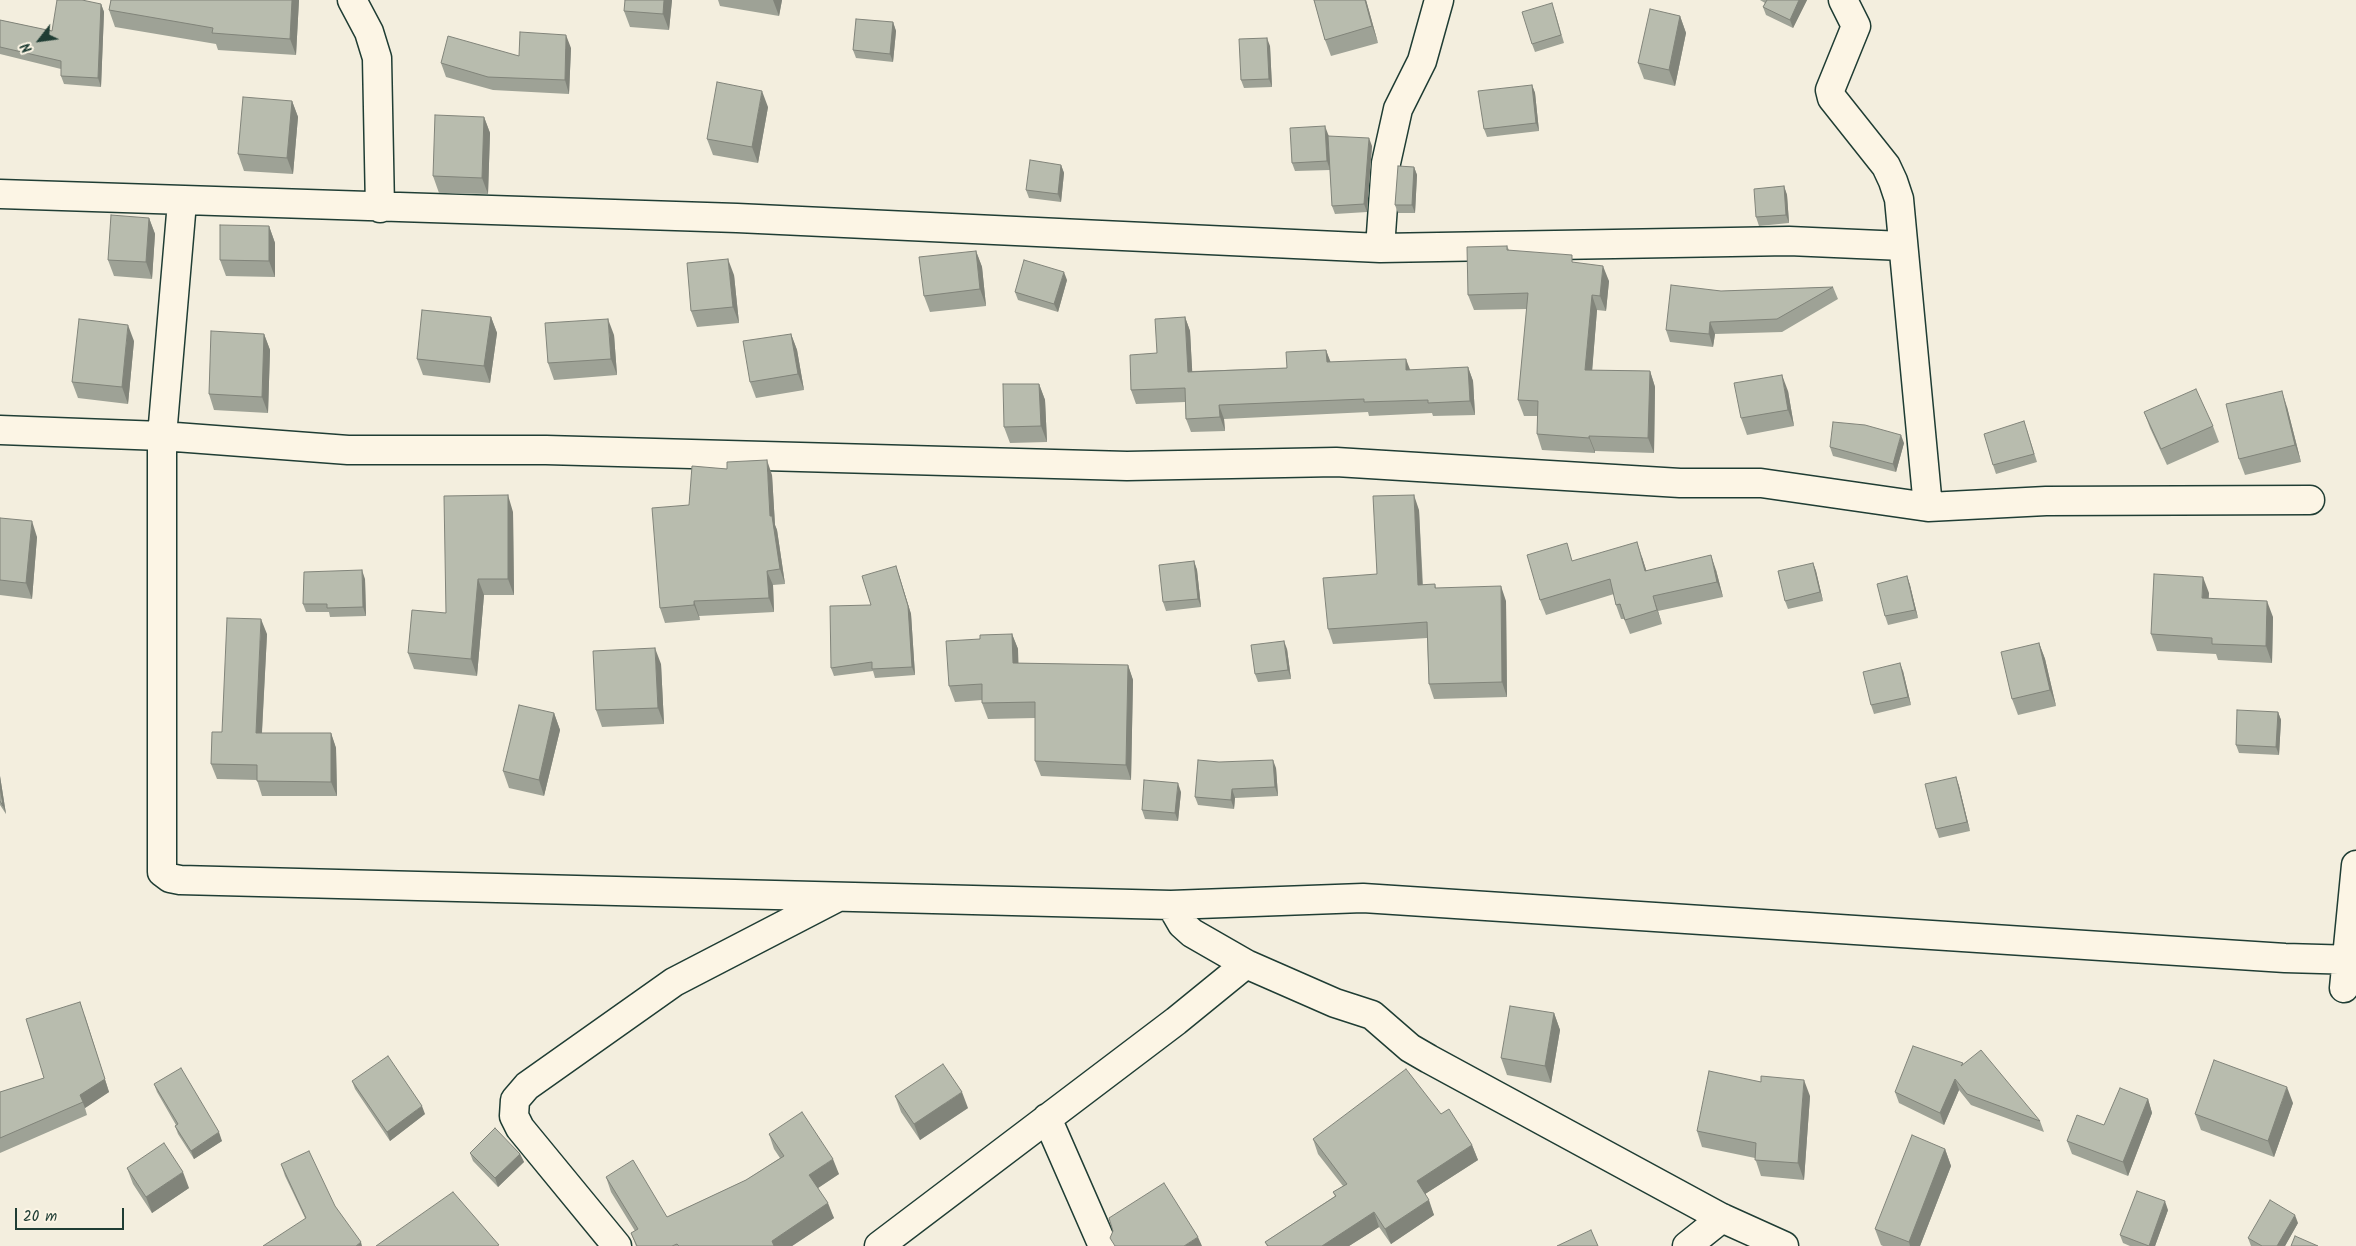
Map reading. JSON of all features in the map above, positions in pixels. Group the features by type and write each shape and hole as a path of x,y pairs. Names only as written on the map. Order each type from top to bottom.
{"street":[{"path":"352,0 369,32 377,58 380,208"},
{"path":"1380,248 1386,163 1398,109 1422,60 1439,0"},
{"path":"1843,0 1856,26 1830,90 1832,98 1886,166 1899,199 1928,507"},
{"path":"0,194 182,202 737,218 1380,248 1789,241 1903,246"},
{"path":"182,202 162,436 162,872 170,878 180,880 1171,905 1363,898 2285,958 2351,960"},
{"path":"0,430 162,436 348,450 546,450 1127,466 1336,462 1680,483 1761,483 1928,507 2046,501 2310,500"},
{"path":"2285,958 2350,991 2356,865"},
{"path":"617,1246 520,1128 514,1116 515,1100 527,1086 674,982 839,897"},
{"path":"1171,905 1182,924 1192,933 1246,964 1335,1003 1372,1015 1410,1048 1429,1059 1722,1218 1784,1246"},
{"path":"879,1246 1176,1021 1246,964"},
{"path":"1047,1118 1103,1246"},
{"path":"1687,1246 1722,1218"}],"building":[{"path":"57,0 82,0 101,4 98,78 61,76 61,61 0,47 0,20 52,31"},
{"path":"111,0 292,0 290,39 212,33 213,28 109,10"},
{"path":"625,0 664,0 663,14 624,11"},
{"path":"1314,0 1365,0 1372,26 1325,40"},
{"path":"1767,0 1799,0 1790,20 1763,7"},
{"path":"1552,3 1561,35 1532,44 1522,12"},
{"path":"1650,9 1680,16 1669,70 1638,63"},
{"path":"856,19 893,22 890,54 853,50"},
{"path":"520,32 566,35 565,80 488,77 441,63 448,36 519,56"},
{"path":"1267,38 1269,79 1241,80 1239,39"},
{"path":"717,82 762,91 752,147 707,139"},
{"path":"1532,85 1536,123 1484,129 1478,91"},
{"path":"243,97 292,101 287,158 238,154"},
{"path":"435,115 484,117 482,178 433,176"},
{"path":"1325,126 1327,161 1292,163 1290,128"},
{"path":"1328,136 1369,138 1364,204 1332,206"},
{"path":"1030,160 1061,165 1058,194 1026,190"},
{"path":"1398,166 1414,167 1412,205 1395,205"},
{"path":"1784,186 1786,215 1756,217 1754,189"},
{"path":"111,215 149,218 146,262 108,260"},
{"path":"220,225 269,226 269,261 220,260"},
{"path":"1507,246 1507,250 1572,255 1572,262 1603,266 1600,296 1592,295 1585,370 1650,371 1648,438 1589,436 1589,438 1537,434 1538,401 1518,400 1528,293 1468,295 1467,247"},
{"path":"976,251 980,289 924,296 919,257"},
{"path":"728,259 733,307 691,311 687,263"},
{"path":"1024,260 1064,272 1054,304 1015,292"},
{"path":"1671,285 1721,291 1833,287 1777,319 1710,322 1709,334 1666,330"},
{"path":"422,310 491,317 484,366 417,359"},
{"path":"1185,317 1188,372 1287,368 1286,352 1326,350 1327,362 1406,359 1406,370 1468,367 1470,401 1428,403 1428,400 1364,402 1364,399 1219,405 1220,417 1186,419 1185,388 1131,390 1130,355 1157,353 1155,319"},
{"path":"79,319 128,325 122,387 72,382"},
{"path":"608,319 611,359 548,363 545,323"},
{"path":"211,331 264,334 262,397 209,394"},
{"path":"791,334 798,374 750,382 743,341"},
{"path":"1782,375 1788,410 1741,418 1734,383"},
{"path":"1003,384 1039,384 1041,426 1004,427"},
{"path":"2196,389 2213,426 2161,449 2144,412"},
{"path":"2282,391 2295,445 2239,459 2226,404"},
{"path":"2024,421 2034,454 1993,465 1984,434"},
{"path":"1833,422 1865,425 1901,435 1893,464 1830,447"},
{"path":"767,460 770,516 772,516 780,569 767,571 769,598 694,601 694,605 660,608 652,508 689,505 692,466 727,469 727,462"},
{"path":"508,495 508,579 478,579 471,659 408,653 412,610 446,613 444,496"},
{"path":"1414,495 1418,585 1435,584 1435,588 1501,586 1502,682 1429,684 1427,622 1328,629 1323,578 1377,574 1373,496"},
{"path":"0,518 32,521 26,583 0,580"},
{"path":"1637,542 1645,571 1711,555 1717,582 1653,596 1657,610 1625,620 1620,604 1616,605 1610,579 1540,600 1527,555 1567,543 1572,561"},
{"path":"1194,561 1198,599 1163,602 1159,565"},
{"path":"1813,563 1820,592 1785,601 1778,571"},
{"path":"896,566 908,606 912,667 872,669 872,662 831,668 830,606 871,605 862,576"},
{"path":"362,570 363,607 327,608 327,604 303,604 304,572"},
{"path":"2154,574 2203,577 2202,598 2267,601 2266,646 2212,644 2212,638 2151,634"},
{"path":"1907,576 1915,610 1885,616 1877,584"},
{"path":"227,618 261,619 256,733 331,733 331,782 257,781 257,765 211,764 212,732 222,732"},
{"path":"1012,634 1013,663 1128,665 1126,765 1035,761 1035,702 982,703 982,684 949,686 946,641 980,639 980,635"},
{"path":"1284,641 1288,670 1255,674 1251,645"},
{"path":"2039,643 2050,690 2012,699 2001,652"},
{"path":"655,648 658,708 596,710 593,651"},
{"path":"1900,663 1908,697 1871,705 1863,672"},
{"path":"519,705 554,713 539,780 503,771"},
{"path":"2237,710 2278,712 2276,747 2236,745"},
{"path":"1198,760 1219,762 1273,760 1275,787 1232,789 1231,800 1195,797"},
{"path":"1956,777 1967,822 1936,829 1925,784"},
{"path":"1144,780 1178,783 1175,813 1142,810"},
{"path":"0,787 3,806 0,801"},
{"path":"80,1002 105,1079 80,1095 83,1102 0,1138 0,1092 44,1078 26,1019"},
{"path":"1510,1006 1554,1013 1545,1066 1501,1058"},
{"path":"1913,1046 1963,1063 1961,1066 1981,1050 2040,1121 1967,1094 1955,1079 1940,1113 1895,1092"},
{"path":"388,1056 422,1106 387,1132 352,1081"},
{"path":"2214,1060 2287,1087 2268,1141 2195,1114"},
{"path":"943,1064 962,1092 914,1124 895,1096"},
{"path":"181,1068 219,1132 191,1151 175,1126 178,1124 154,1084"},
{"path":"1406,1069 1441,1114 1449,1109 1472,1145 1417,1181 1429,1200 1385,1229 1374,1212 1322,1246 1268,1246 1265,1242 1336,1196 1333,1192 1347,1184 1313,1139"},
{"path":"1709,1071 1761,1082 1761,1076 1804,1080 1798,1163 1755,1160 1756,1143 1697,1131"},
{"path":"2120,1088 2148,1099 2123,1162 2067,1141 2077,1115 2104,1125"},
{"path":"802,1112 833,1159 809,1175 828,1203 772,1241 774,1246 679,1246 677,1244 672,1246 637,1246 631,1233 638,1229 606,1177 633,1160 667,1217 746,1180 784,1156 769,1134"},
{"path":"495,1128 520,1154 495,1178 470,1153"},
{"path":"1912,1135 1945,1149 1909,1242 1875,1229"},
{"path":"164,1143 183,1172 146,1197 127,1168"},
{"path":"309,1151 335,1206 361,1242 356,1246 263,1246 306,1218 281,1164"},
{"path":"1164,1183 1198,1237 1184,1246 1115,1246 1110,1238 1113,1231 1109,1218"},
{"path":"2137,1191 2165,1201 2149,1246 2120,1235"},
{"path":"453,1192 499,1245 376,1246"},
{"path":"2270,1200 2295,1215 2277,1246 2262,1246 2248,1238"},
{"path":"1591,1230 1598,1246 1557,1246"},
{"path":"2295,1236 2318,1246 2291,1246"}]}
